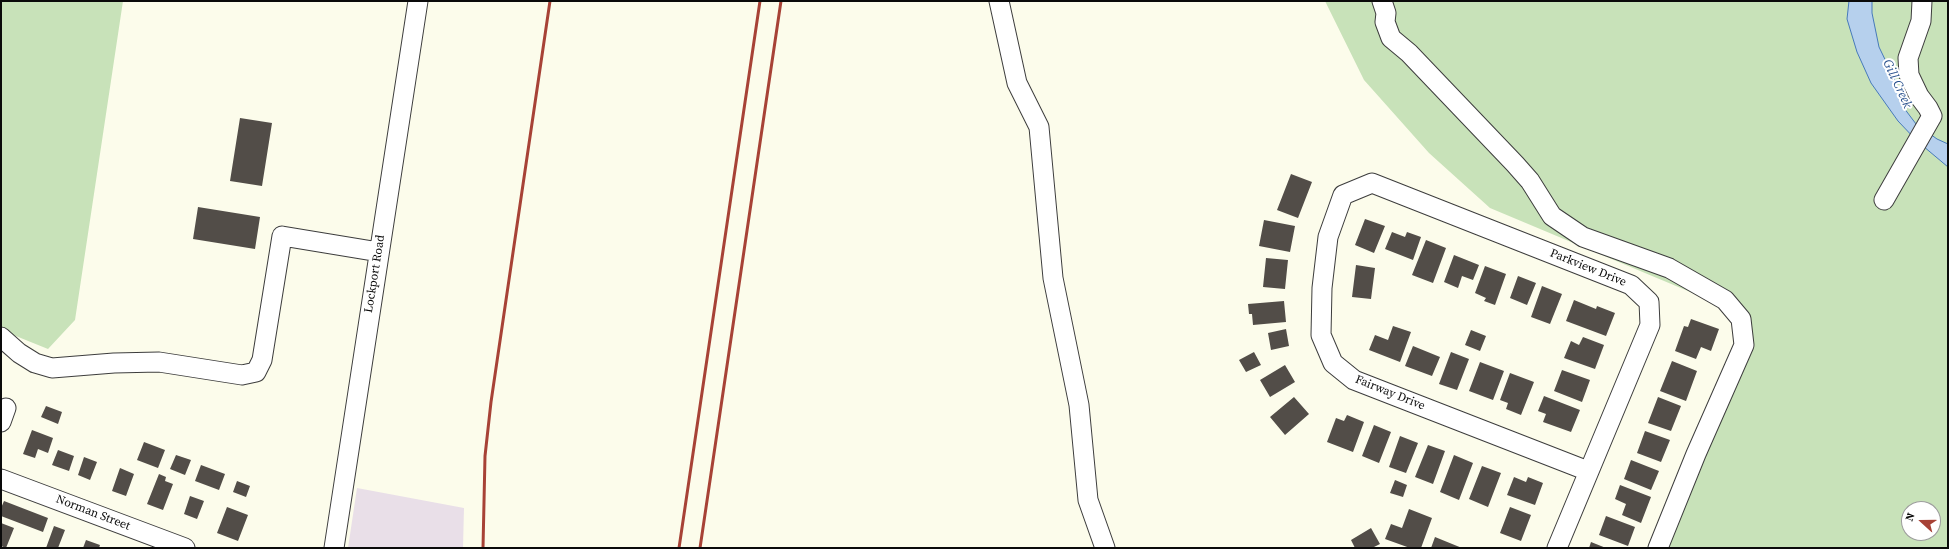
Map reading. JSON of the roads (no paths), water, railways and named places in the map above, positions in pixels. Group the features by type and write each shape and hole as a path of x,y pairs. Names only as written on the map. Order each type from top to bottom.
{"street":[{"name":"Lockport Road","path":"334,548 418,1"},
{"path":"999,1 1017,83 1039,127 1053,278 1079,405 1088,500 1105,548"},
{"path":"1382,1 1391,38 1409,53 1515,164 1530,181 1552,216 1584,237 1669,268 1725,300 1741,319 1744,344 1725,392 1696,454 1658,548"},
{"path":"1884,200 1932,116 1919,96 1909,75 1908,58 1921,21 1922,1"},
{"name":"Parkview Drive","path":"1343,195 1372,183 1631,286 1649,302 1650,325 1557,548"},
{"name":"Fairway Drive","path":"1343,195 1328,237 1322,288 1321,335 1333,363 1354,380 1588,471"},
{"path":"1,337 19,353 35,363 52,368 114,363 159,362 242,375 263,376 262,360 282,236 379,252"},
{"name":"Norman Street","path":"1,479 185,548"}],"water":[{"path":"1849,1 1872,1 1872,13 1879,47 1894,78 1904,108 1916,124 1937,139 1948,144 1948,167 1917,141 1898,121 1871,83 1857,52 1847,19"}],"railway":[{"path":"483,548 485,456 491,402 550,1"},
{"path":"679,548 760,1"},
{"path":"700,548 781,1"}],"water label":[{"name":"Gill Creek","path":"1897,84"}]}
